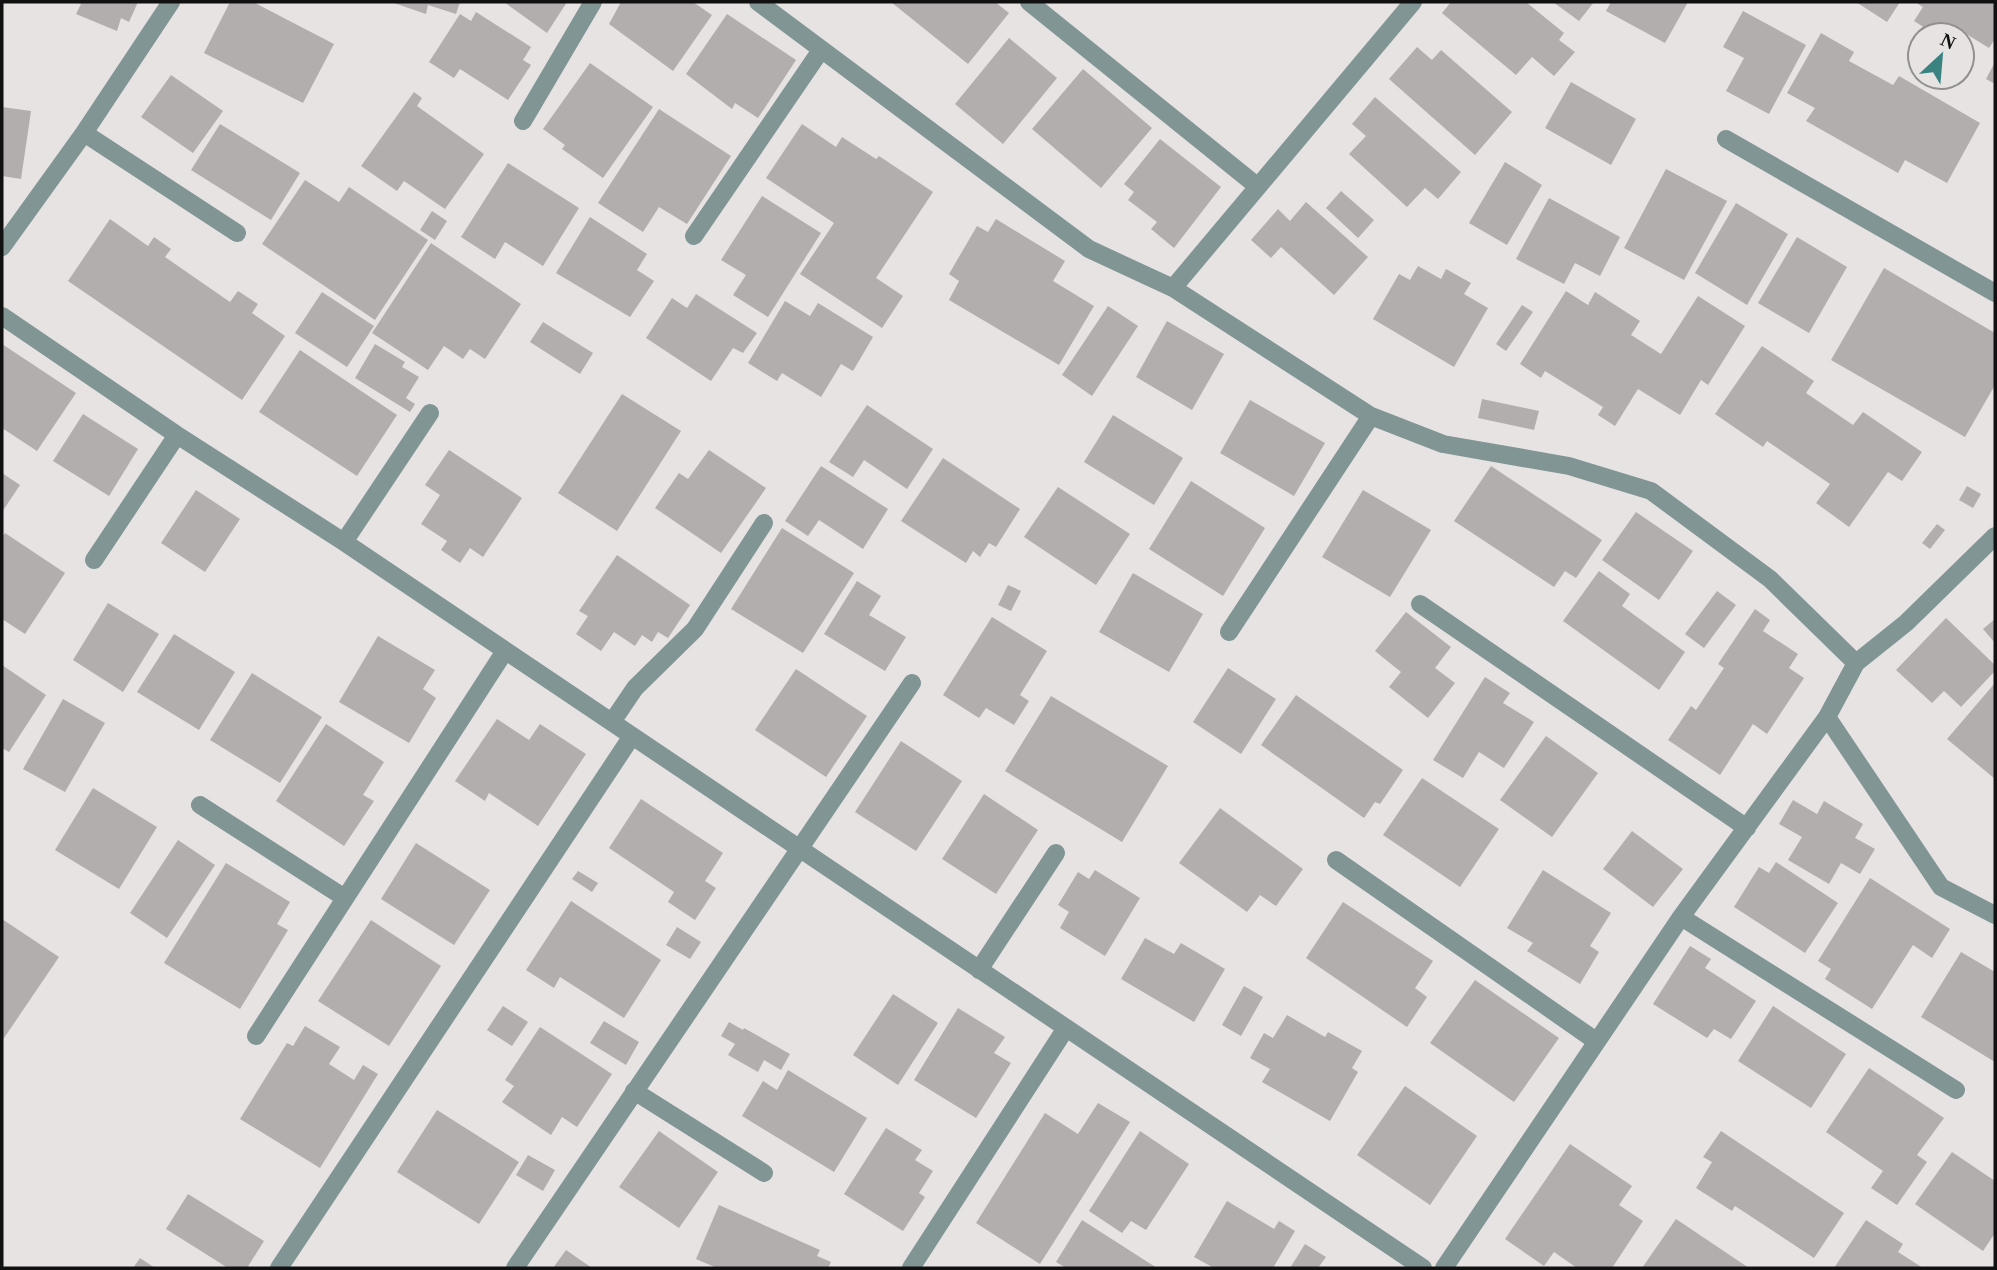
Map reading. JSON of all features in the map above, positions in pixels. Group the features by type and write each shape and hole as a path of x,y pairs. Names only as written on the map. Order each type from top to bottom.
{"street":[{"path":"2,247 84,133 171,2"},
{"path":"523,121 593,2"},
{"path":"758,2 1089,249 1173,288 1371,416 1443,444 1569,466 1651,491 1770,579 1856,663"},
{"path":"1030,2 1257,186"},
{"path":"1173,288 1404,5"},
{"path":"694,236 821,50"},
{"path":"84,133 237,233"},
{"path":"1726,139 1995,293"},
{"path":"2,316 177,435 344,542 1423,1268"},
{"path":"344,542 430,414"},
{"path":"1230,632 1371,416"},
{"path":"94,560 177,435"},
{"path":"612,722 635,688 695,629 764,523"},
{"path":"1444,1268 1681,917 1827,716 1856,663 1906,623 1995,536"},
{"path":"1420,604 1746,828"},
{"path":"256,1037 505,651"},
{"path":"515,1268 912,683"},
{"path":"1827,716 1941,887 1995,915"},
{"path":"279,1268 632,736"},
{"path":"200,805 345,898"},
{"path":"979,970 1056,853"},
{"path":"1336,860 1596,1041"},
{"path":"1681,917 1956,1090"},
{"path":"911,1268 1066,1028"},
{"path":"634,1091 764,1173"}],"building":[{"path":"75,2 138,2 129,22 121,18 117,31 76,14 81,4"},
{"path":"230,2 253,2 334,44 303,103 204,53"},
{"path":"391,2 460,2 456,14 428,5 426,14"},
{"path":"504,2 567,2 547,33"},
{"path":"621,2 693,2 712,15 673,71 609,24"},
{"path":"891,2 995,2 1009,13 968,64"},
{"path":"1451,2 1526,2 1564,33 1559,40 1575,52 1554,76 1532,57 1516,75 1442,13"},
{"path":"1553,2 1594,2 1579,21"},
{"path":"1611,2 1688,2 1665,43 1606,11"},
{"path":"1856,2 1900,2 1887,22"},
{"path":"1915,2 1995,2 1995,39 1989,48 1976,40 1976,21 1914,21 1923,7"},
{"path":"1743,11 1806,45 1769,114 1726,91 1744,58 1723,47"},
{"path":"476,12 531,47 523,60 531,65 508,100 460,69 454,78 429,62 460,14 471,21"},
{"path":"727,14 796,60 758,118 735,103 732,109 686,74"},
{"path":"1821,33 1854,52 1849,61 1893,85 1899,76 1906,80 1906,91 1925,91 1980,123 1947,183 1905,160 1898,173 1806,121 1815,108 1787,93"},
{"path":"1009,38 1057,78 1003,144 955,104"},
{"path":"1417,47 1432,60 1441,50 1512,112 1475,155 1389,79"},
{"path":"1995,62 1995,84 1986,79"},
{"path":"590,63 653,107 603,178 562,149 565,145 543,129"},
{"path":"1083,69 1152,128 1101,188 1032,129"},
{"path":"171,75 223,111 193,153 141,117"},
{"path":"1571,82 1636,119 1611,165 1545,128"},
{"path":"414,92 422,98 417,106 484,154 445,209 404,181 397,191 361,166"},
{"path":"1375,97 1461,172 1438,199 1425,188 1407,207 1349,154 1366,136 1352,124"},
{"path":"2,107 31,111 21,179 2,176"},
{"path":"659,109 731,156 687,224 659,207 643,232 598,203"},
{"path":"220,124 300,173 271,220 191,170"},
{"path":"802,124 836,147 842,137 876,159 879,156 933,192 876,278 903,296 882,328 800,274 834,223 766,178"},
{"path":"1160,139 1221,187 1174,248 1151,229 1157,222 1128,200 1134,192 1124,184"},
{"path":"1505,162 1542,185 1507,245 1469,223"},
{"path":"508,163 579,208 543,266 505,242 495,259 461,237"},
{"path":"1666,169 1727,201 1684,280 1624,248"},
{"path":"305,180 339,202 349,187 428,240 375,320 262,244"},
{"path":"1341,191 1374,220 1358,238 1326,208"},
{"path":"762,196 821,233 768,317 733,295 746,275 721,260"},
{"path":"1549,198 1620,237 1600,276 1575,263 1564,284 1516,259"},
{"path":"1306,202 1368,257 1334,295 1281,247 1271,258 1251,240 1278,209 1290,221"},
{"path":"1736,203 1788,234 1747,305 1695,273"},
{"path":"432,211 447,221 435,240 420,230"},
{"path":"590,217 647,254 637,270 654,281 630,317 556,273"},
{"path":"110,219 148,246 154,237 171,249 165,257 230,302 238,291 258,304 252,313 285,336 242,400 68,281"},
{"path":"996,219 1065,261 1053,281 1094,306 1059,365 949,300 959,281 949,274 977,226 988,232"},
{"path":"1797,237 1847,267 1809,333 1758,303"},
{"path":"431,243 521,304 485,359 470,349 463,359 444,346 428,370 372,333"},
{"path":"1418,266 1441,279 1446,269 1471,283 1464,294 1488,308 1454,367 1373,319 1399,274 1410,280"},
{"path":"1884,268 1995,333 1995,385 1965,437 1831,360"},
{"path":"1566,291 1588,305 1595,292 1640,321 1631,335 1661,354 1698,296 1745,326 1708,385 1701,380 1680,415 1638,389 1615,426 1598,415 1603,407 1545,371 1541,378 1520,364"},
{"path":"322,292 374,326 347,367 295,333"},
{"path":"696,294 757,333 743,353 733,348 711,381 646,338 672,298 687,308"},
{"path":"785,301 810,316 818,303 873,337 853,371 841,364 821,397 782,373 777,381 748,363"},
{"path":"1522,305 1533,312 1506,351 1496,344"},
{"path":"1108,306 1138,326 1092,396 1062,375"},
{"path":"1167,321 1224,354 1192,410 1136,377"},
{"path":"543,322 593,353 580,374 530,342"},
{"path":"2,344 76,393 37,451 2,428"},
{"path":"375,344 405,362 402,367 419,377 406,398 415,404 410,412 355,378"},
{"path":"1762,346 1814,381 1806,393 1853,425 1863,412 1922,452 1902,481 1888,472 1849,527 1816,503 1830,484 1767,441 1763,447 1715,414"},
{"path":"300,350 397,415 357,476 259,412"},
{"path":"622,394 681,431 617,531 558,493"},
{"path":"1482,399 1539,411 1534,430 1478,418"},
{"path":"1250,400 1325,443 1294,496 1220,453"},
{"path":"867,405 933,449 907,489 864,460 853,477 829,462"},
{"path":"83,414 138,449 109,496 53,461"},
{"path":"1113,415 1183,458 1154,505 1084,462"},
{"path":"449,450 522,498 483,557 470,548 460,563 441,550 447,541 421,524 440,495 425,485"},
{"path":"709,450 766,488 721,553 655,508 679,473 688,479"},
{"path":"943,458 1020,509 996,547 989,543 980,557 973,551 966,563 901,521"},
{"path":"821,466 888,509 863,549 819,520 808,536 785,521"},
{"path":"1491,466 1602,540 1576,578 1565,571 1554,587 1454,521"},
{"path":"2,473 20,485 2,512"},
{"path":"1191,481 1265,528 1223,596 1149,549"},
{"path":"1967,486 1981,494 1973,508 1959,500"},
{"path":"1058,487 1130,534 1096,585 1024,537"},
{"path":"196,490 240,519 205,572 161,543"},
{"path":"1363,490 1431,530 1390,597 1322,557"},
{"path":"1636,512 1693,551 1659,600 1602,560"},
{"path":"1937,524 1945,530 1930,549 1922,543"},
{"path":"782,528 854,573 803,653 731,609"},
{"path":"5,533 65,573 25,634 2,619 2,537"},
{"path":"617,555 690,605 668,638 658,632 652,642 642,635 635,646 614,632 601,651 576,634 588,616 579,611"},
{"path":"1599,571 1630,594 1622,606 1685,652 1659,690 1563,621"},
{"path":"1133,573 1203,614 1169,672 1099,632"},
{"path":"857,581 881,596 869,615 906,637 885,671 824,634"},
{"path":"1008,585 1021,591 1011,611 998,605"},
{"path":"1717,591 1736,605 1704,648 1685,634"},
{"path":"108,603 159,634 123,692 73,660"},
{"path":"1755,609 1770,620 1763,631 1798,654 1789,668 1804,678 1767,734 1753,724 1720,775 1668,740 1691,706 1696,710 1724,668 1718,664"},
{"path":"1406,612 1451,647 1435,668 1455,683 1428,718 1389,687 1401,672 1375,651"},
{"path":"992,617 1047,651 1020,695 1029,701 1014,725 986,708 979,718 943,695"},
{"path":"1946,618 1995,665 1995,671 1961,707 1944,691 1932,703 1896,670"},
{"path":"1995,619 1995,643 1983,629"},
{"path":"174,634 235,672 199,730 137,692"},
{"path":"378,636 435,670 423,689 436,698 409,743 339,702"},
{"path":"2,665 46,695 9,752 2,748"},
{"path":"1228,668 1276,699 1241,754 1193,722"},
{"path":"796,669 867,716 826,777 755,730"},
{"path":"252,673 322,717 280,783 210,740"},
{"path":"1485,677 1510,693 1503,703 1534,722 1504,768 1479,752 1463,778 1433,760"},
{"path":"1995,683 1995,779 1947,739"},
{"path":"1296,695 1403,770 1380,804 1375,802 1364,818 1261,745"},
{"path":"1051,696 1168,766 1122,842 1005,771"},
{"path":"63,699 105,723 65,792 23,769"},
{"path":"497,719 529,740 540,724 586,754 538,826 489,793 485,801 455,781"},
{"path":"326,724 384,762 363,795 374,801 344,846 276,801"},
{"path":"1546,736 1598,773 1552,837 1500,800"},
{"path":"901,741 962,781 916,851 855,812"},
{"path":"1422,778 1499,829 1460,887 1383,835"},
{"path":"93,788 157,827 119,889 55,850"},
{"path":"984,794 1038,830 996,894 942,859"},
{"path":"641,799 723,853 705,881 716,888 695,920 668,902 674,892 609,848"},
{"path":"1793,800 1817,814 1824,801 1863,824 1855,838 1875,849 1860,874 1841,863 1829,884 1788,860 1802,837 1779,824"},
{"path":"1220,808 1303,869 1276,906 1260,895 1247,912 1179,863"},
{"path":"1632,831 1683,869 1653,907 1603,869"},
{"path":"178,840 215,865 167,938 130,913"},
{"path":"416,843 490,890 454,945 381,899"},
{"path":"1776,862 1838,903 1805,953 1734,907 1759,867 1769,873"},
{"path":"226,863 290,902 277,924 288,930 240,1009 164,963"},
{"path":"1095,870 1140,898 1105,956 1060,928 1069,912 1058,905 1078,872 1089,879"},
{"path":"1543,870 1611,913 1590,946 1599,952 1580,984 1527,951 1533,943 1507,928"},
{"path":"578,871 598,883 592,892 572,879"},
{"path":"1870,878 1950,929 1932,958 1913,945 1872,1009 1825,979 1831,969 1818,961"},
{"path":"571,901 661,960 624,1018 560,977 554,988 526,970"},
{"path":"1343,902 1433,961 1415,988 1427,997 1407,1027 1306,958"},
{"path":"2,919 59,957 2,1041"},
{"path":"371,920 441,966 389,1046 318,1001"},
{"path":"677,927 701,942 690,959 666,945"},
{"path":"1145,938 1174,954 1181,943 1225,969 1194,1022 1121,979"},
{"path":"1690,946 1711,959 1705,968 1756,1001 1731,1039 1714,1029 1707,1038 1653,1004"},
{"path":"1961,952 1995,972 1995,1062 1921,1017"},
{"path":"1475,980 1559,1038 1514,1102 1430,1043"},
{"path":"1244,986 1263,997 1241,1036 1222,1025"},
{"path":"893,994 938,1023 898,1085 853,1055"},
{"path":"503,1006 528,1022 512,1046 487,1030"},
{"path":"1773,1006 1846,1054 1811,1108 1738,1061"},
{"path":"958,1008 1005,1037 994,1053 1011,1063 976,1118 914,1080"},
{"path":"1287,1015 1325,1037 1328,1032 1362,1051 1352,1068 1358,1072 1330,1121 1262,1082 1270,1069 1250,1058 1264,1033 1273,1038"},
{"path":"604,1021 639,1042 626,1065 590,1043"},
{"path":"729,1022 790,1054 781,1070 764,1060 758,1072 728,1055 735,1044 721,1036"},
{"path":"305,1026 340,1047 329,1064 354,1080 363,1065 378,1074 320,1168 240,1119 287,1043 293,1046"},
{"path":"540,1027 612,1074 577,1127 562,1117 551,1135 502,1102 514,1086 505,1080"},
{"path":"1869,1068 1944,1118 1917,1155 1927,1162 1897,1205 1871,1188 1883,1171 1826,1132"},
{"path":"788,1070 867,1118 834,1172 742,1116 763,1081 777,1090"},
{"path":"1405,1086 1477,1136 1430,1205 1357,1155"},
{"path":"1098,1103 1130,1122 1040,1264 976,1223 1045,1113 1078,1134"},
{"path":"437,1110 519,1162 479,1224 397,1172"},
{"path":"886,1128 922,1150 915,1160 933,1171 919,1193 925,1197 903,1231 844,1194"},
{"path":"659,1131 718,1172 679,1228 619,1187"},
{"path":"1140,1131 1189,1164 1146,1230 1131,1221 1122,1233 1089,1211"},
{"path":"1721,1131 1844,1213 1814,1258 1735,1206 1732,1211 1696,1188 1712,1162 1703,1157"},
{"path":"1570,1144 1632,1186 1619,1205 1643,1221 1612,1268 1577,1268 1554,1252 1544,1266 1505,1239"},
{"path":"1952,1152 1995,1181 1995,1233 1983,1251 1915,1204"},
{"path":"528,1155 555,1170 543,1191 516,1175"},
{"path":"188,1194 264,1241 247,1268 228,1268 166,1229"},
{"path":"1227,1201 1274,1229 1279,1221 1295,1231 1273,1268 1214,1268 1194,1257"},
{"path":"719,1205 820,1250 817,1256 831,1262 828,1268 717,1268 696,1259"},
{"path":"1676,1219 1749,1268 1642,1268"},
{"path":"1082,1220 1157,1268 1066,1268 1056,1262"},
{"path":"1866,1220 1903,1244 1898,1252 1923,1268 1834,1268"},
{"path":"1305,1244 1326,1257 1318,1268 1290,1268"},
{"path":"566,1250 592,1268 553,1268"},
{"path":"140,1258 155,1268 133,1268"}]}
